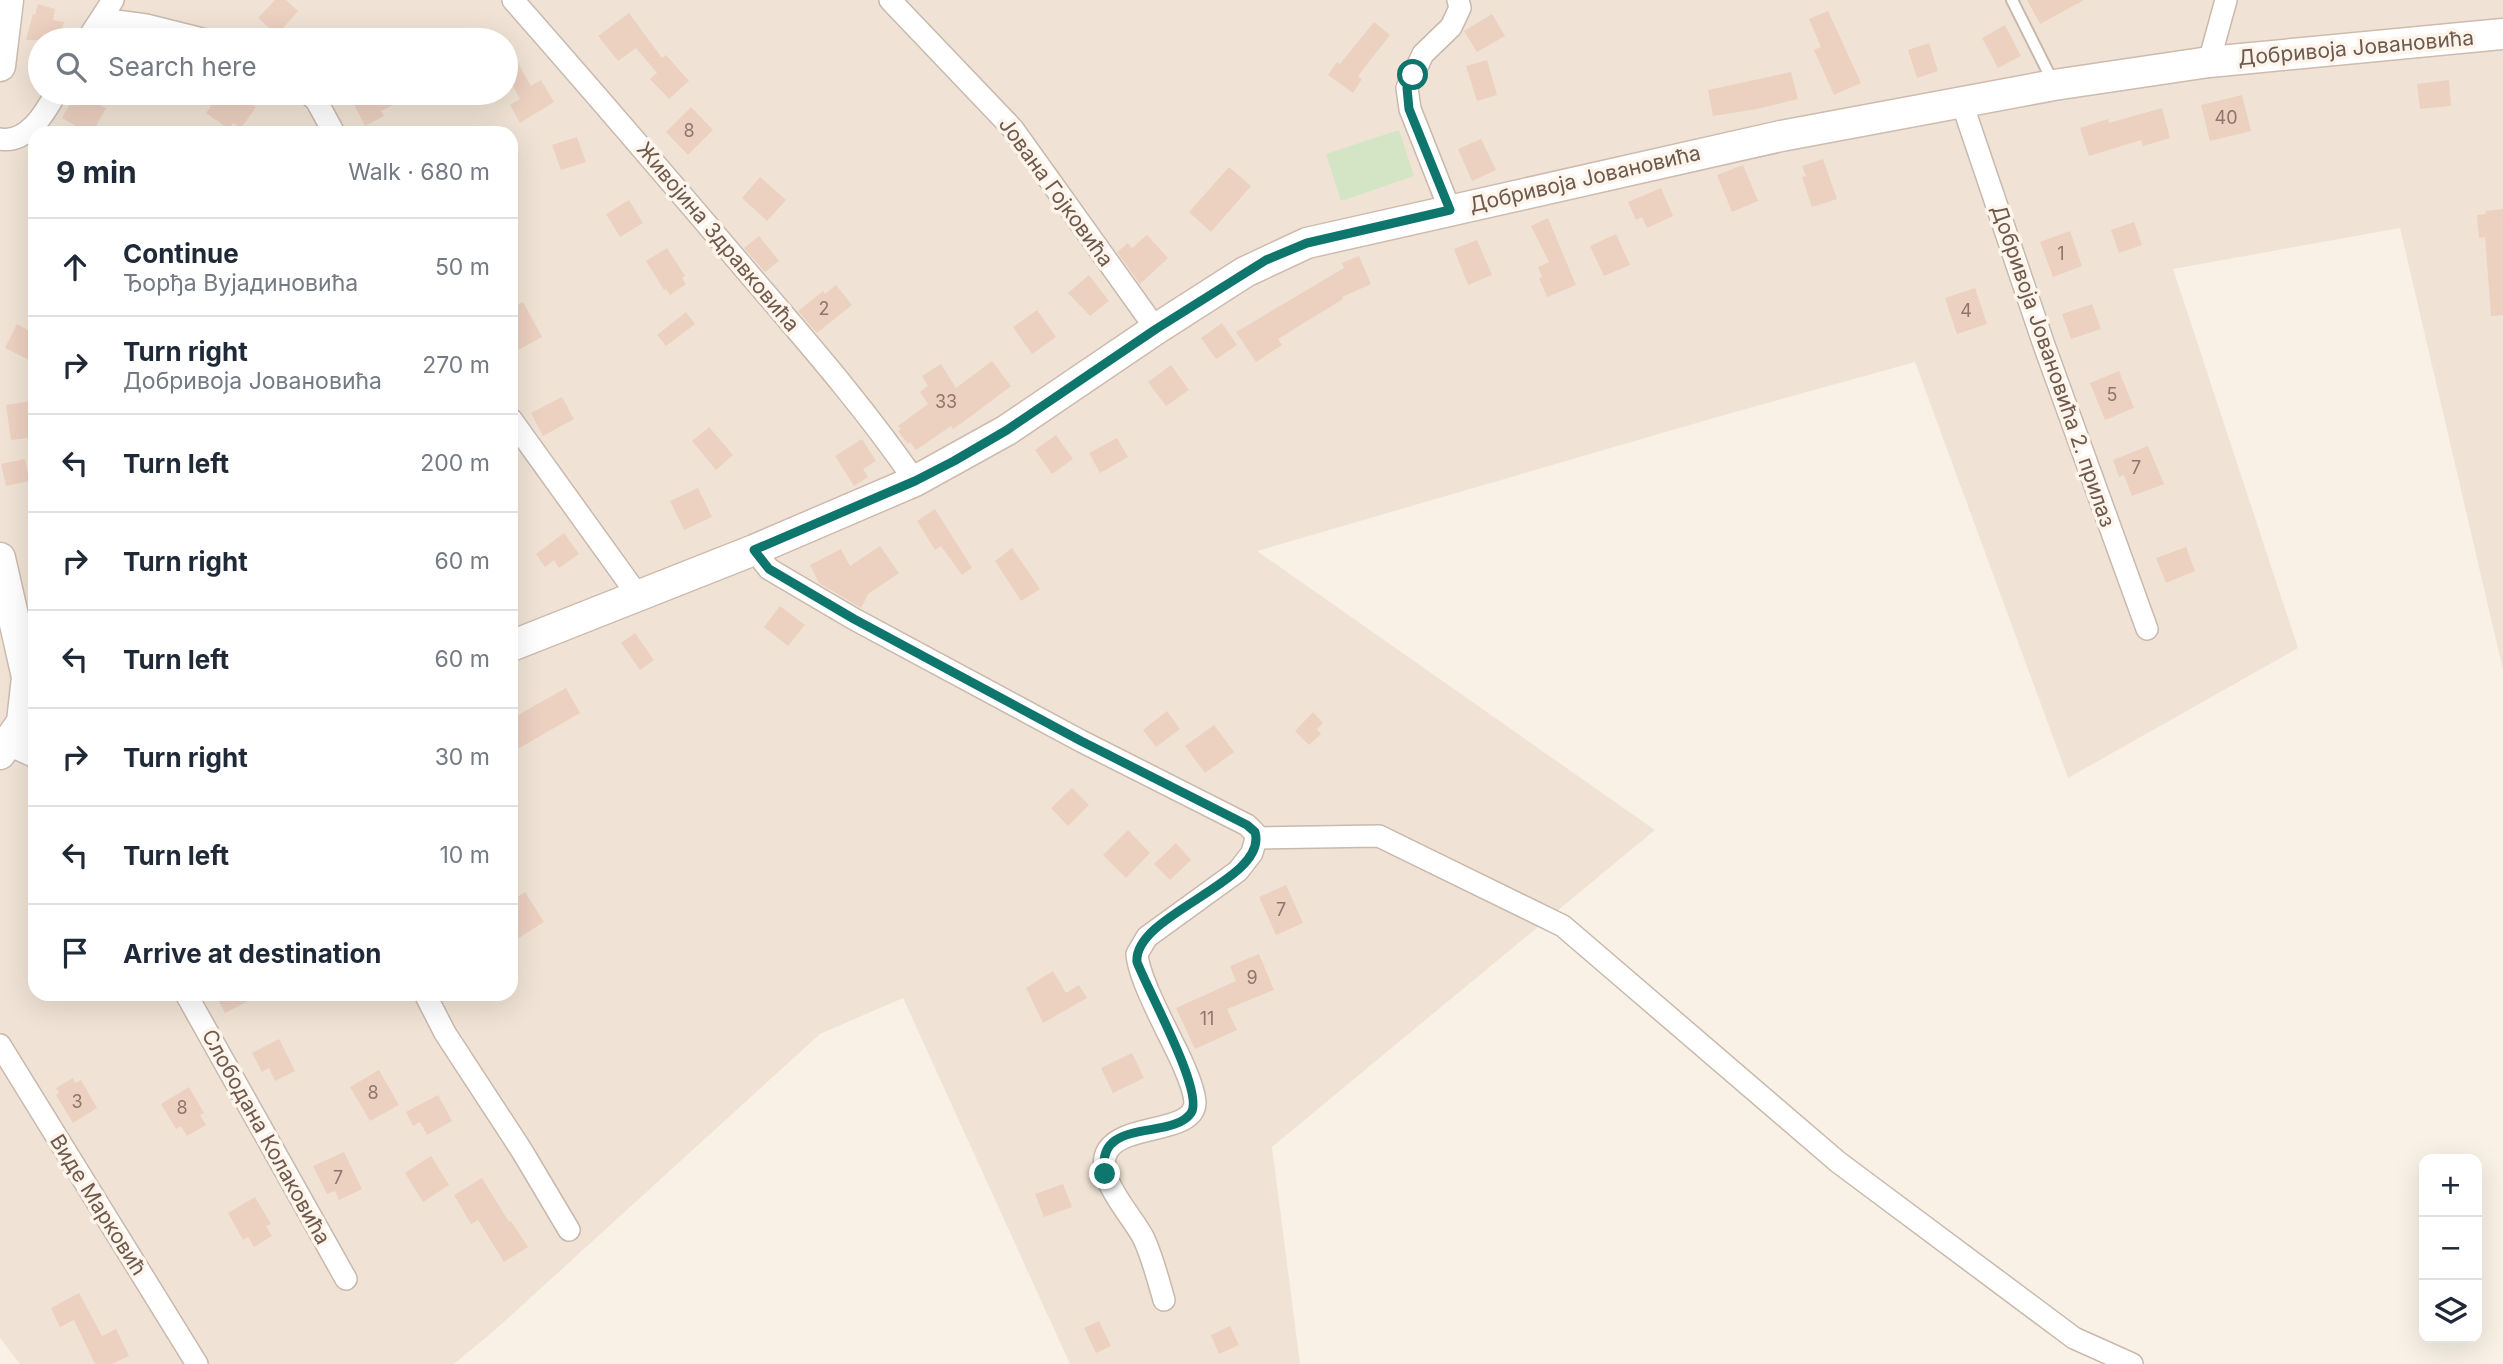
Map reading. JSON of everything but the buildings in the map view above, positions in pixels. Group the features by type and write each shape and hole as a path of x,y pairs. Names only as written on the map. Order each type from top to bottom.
{"street":[{"path":"0,66 8,0"},
{"path":"96,28 113,0"},
{"name":"Живојина Здравковића","path":"513,0 844,385 887,439 915,481"},
{"name":"Јована Гојковића","path":"890,0 1013,128 1156,329"},
{"path":"1450,210 1409,109 1407,88 1423,54 1451,27 1460,8 1458,0"},
{"name":"Добривоја Јовановића","path":"2209,62 2226,0"},
{"path":"102,19 161,28"},
{"name":"Добривоја Јовановића","path":"518,643 754,550 915,481 1007,430 1156,329 1245,272 1288,250 1356,230 1781,136 2054,85 2209,62 2503,34"},
{"name":"Добривоја Јовановића 2. прилаз","path":"1962,103 2044,345 2147,629"},
{"path":"31,126 47,105"},
{"path":"319,105 330,126"},
{"path":"0,139 17,138 28,130"},
{"path":"518,429 639,597"},
{"path":"754,550 769,569 854,619 1081,741 1252,828 1256,838 1249,859 1238,871 1147,937 1137,954 1141,972 1187,1072 1195,1106 1183,1121 1131,1133 1115,1141 1107,1151 1103,1163 1105,1174 1114,1191 1143,1238 1156,1269 1164,1300"},
{"path":"0,558 27,677 22,722 15,749"},
{"path":"1256,838 1379,836 1563,926 1838,1162 2074,1338 2132,1364"},
{"name":"Слободана Колаковића","path":"190,1001 346,1279"},
{"path":"429,1001 445,1033 523,1151 569,1230"},
{"name":"Виде Марковић","path":"0,1045 197,1364"}],"lane":[{"path":"2012,0 2054,85"}],"shaded area":[{"path":"0,0 2503,0 2503,670 2400,228 2173,269 2298,648 2068,778 1915,362 1257,551 1655,830 1272,1147 1300,1364 1070,1364 903,998 820,1034 495,1330 454,1364 20,1364 0,1338"}],"green space":[{"path":"1399,130 1414,176 1341,201 1326,154"}],"route":[{"path":"1105,1174 1103,1163 1107,1151 1115,1141 1131,1133 1183,1121 1195,1106 1187,1072 1137,962 1140,947 1147,937 1171,918 1238,871 1252,853 1255,832 1247,825 1081,741 854,619 769,569 754,550 915,481 954,461 1007,430 1156,329 1266,260 1307,243 1450,210 1409,109 1407,88 1413,75"}]}
